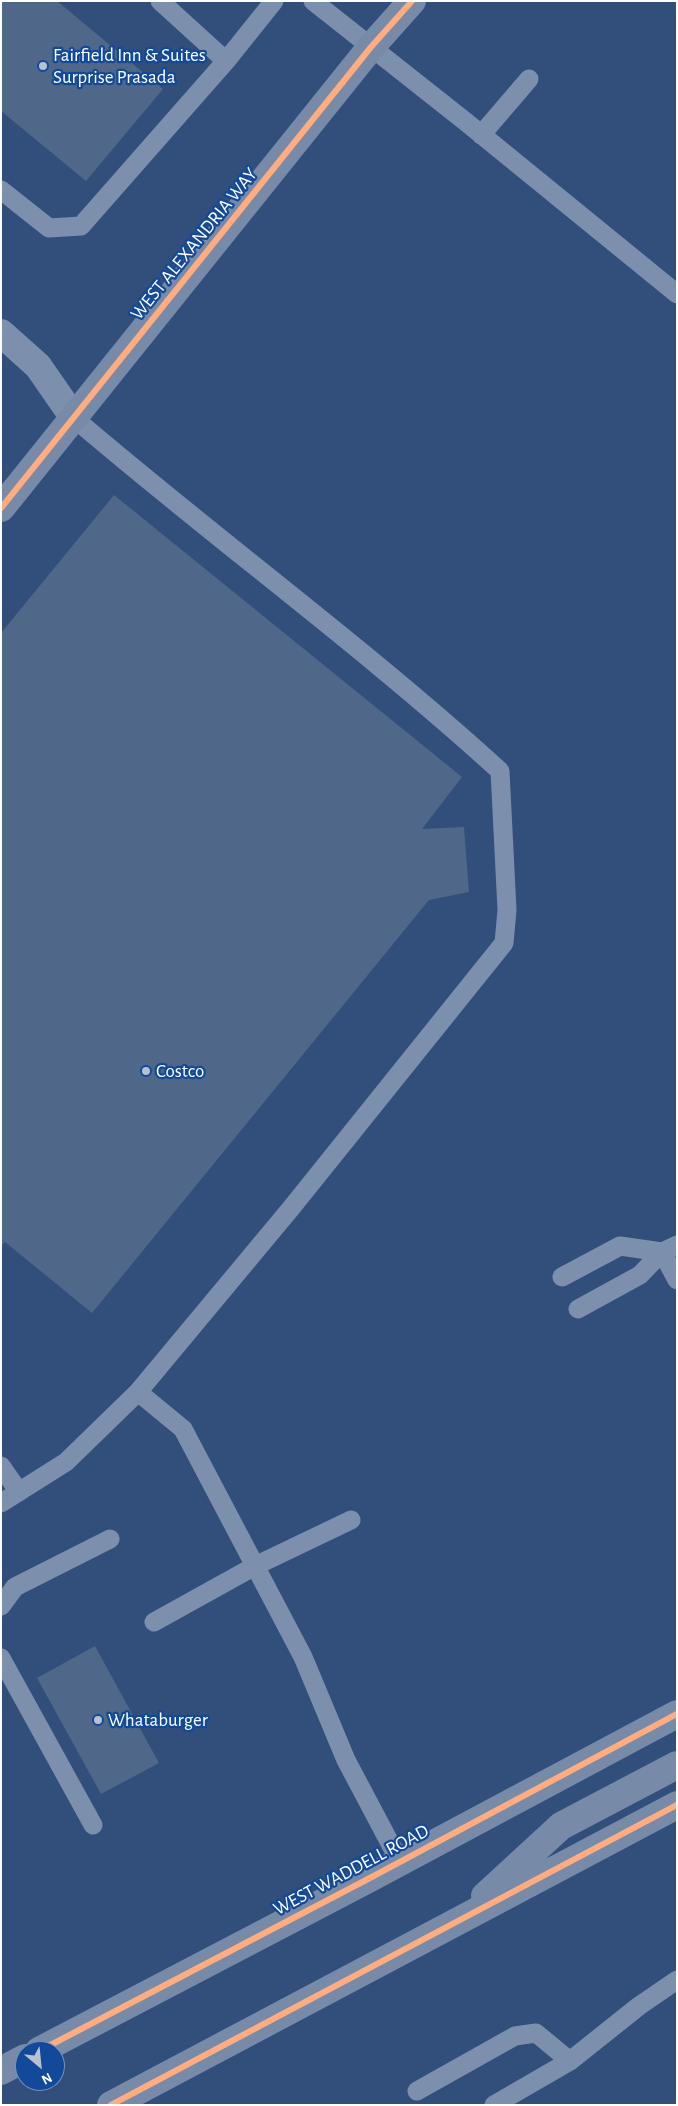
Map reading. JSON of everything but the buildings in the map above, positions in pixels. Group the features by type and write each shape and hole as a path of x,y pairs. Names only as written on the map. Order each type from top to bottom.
{"main road":[{"name":"WEST ALEXANDRIA WAY","path":"1,508 371,48 412,1"},
{"name":"WEST WADDELL ROAD","path":"57,2041 400,1862 677,1714"},
{"path":"456,1922 561,1826 677,1764"},
{"path":"111,2105 677,1805"},
{"path":"1,2071 15,2063"}],"street":[{"path":"1,333 38,366 74,418"}],"lane":[{"path":"160,1 226,62"},
{"path":"1,190 49,228 81,226 226,62 274,1"},
{"path":"313,1 677,294"},
{"path":"481,135 529,78"},
{"path":"1,1503 66,1462 138,1392 232,1280 504,943 507,910 500,772 432,710 163,494 74,418"},
{"path":"562,1277 620,1246 669,1248"},
{"path":"669,1248 677,1280"},
{"path":"578,1309 640,1275 669,1248"},
{"path":"138,1392 182,1429 304,1657 346,1760 400,1862"},
{"path":"1,1466 19,1492"},
{"path":"154,1622 255,1566 351,1520"},
{"path":"1,1606 14,1587 110,1539"},
{"path":"1,1658 94,1825"},
{"path":"494,2105 570,2061 639,2006 677,1980"},
{"path":"417,2091 515,2036 536,2033 570,2061"}],"cycle path":[{"path":"1,508 371,47 412,1"},
{"path":"58,2041 368,1879 677,1714"},
{"path":"111,2105 677,1805"}],"place":[{"name":"Fairfield Inn & Suites Surprise Prasada","path":"43,66"},
{"name":"Costco","path":"146,1071"},
{"name":"Whataburger","path":"98,1720"}]}
